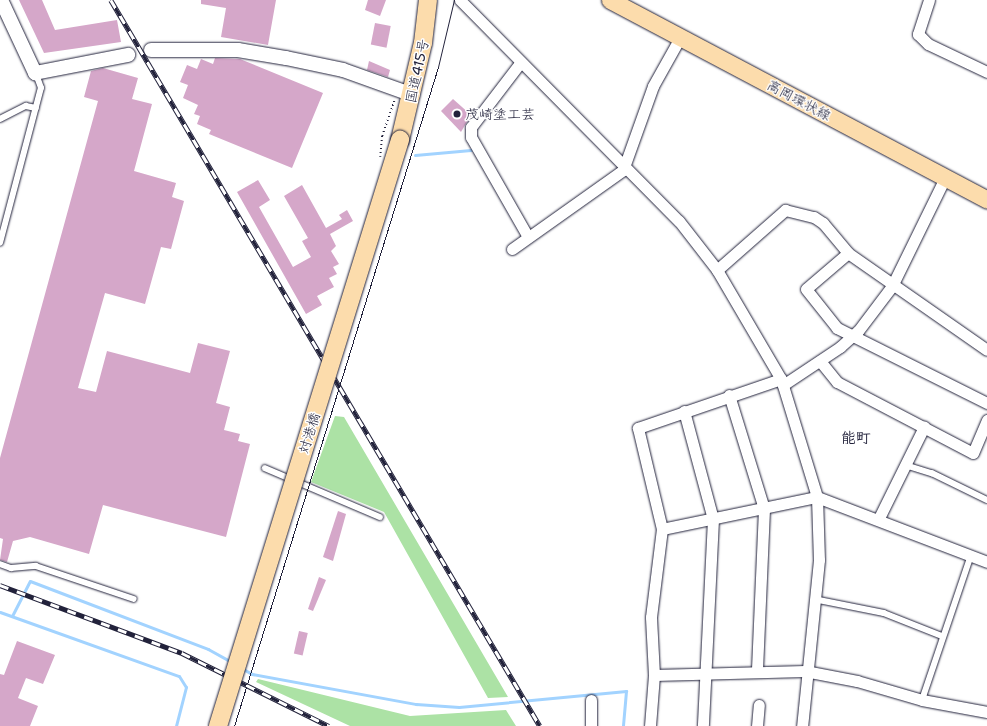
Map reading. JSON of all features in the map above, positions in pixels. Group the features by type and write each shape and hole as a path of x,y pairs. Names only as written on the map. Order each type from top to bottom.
{"highway":[{"name":"国道415号","path":"400,140 405,92 428,0"},
{"name":"対港橋","path":"218,726 400,140"}],"main road":[{"name":"高岡環状線","path":"610,0 681,36 987,200"}],"street":[{"path":"1,0 35,72 128,55"},
{"path":"460,0 520,64 623,164 679,221 717,270 782,382 818,497 819,560 805,671 802,726"},
{"path":"929,0 918,34 928,44 987,72"},
{"path":"512,249 623,170 623,164 653,86 681,36"},
{"path":"151,50 238,50 343,70 405,92"},
{"path":"520,64 471,127 471,137 528,237"},
{"path":"650,726 654,675 651,616 662,529 638,428 729,395 782,382 820,361 854,334 892,286 945,178"},
{"path":"717,270 785,210 823,223 848,254 892,286 987,350"},
{"path":"848,254 806,289 837,328 854,334 987,403"},
{"path":"820,361 837,382 973,453 987,420"},
{"path":"729,395 764,509 757,670"},
{"path":"684,411 713,519 708,671 703,726"},
{"path":"879,518 924,427"},
{"path":"662,529 818,497 879,518 987,562"},
{"path":"654,675 708,671 805,671 858,680 922,700 987,712"},
{"path":"591,700 591,726"},
{"path":"758,726 759,705"}],"lane":[{"path":"0,243 41,88 35,72"},
{"path":"0,119 26,106 36,108"},
{"path":"905,465 932,473 987,500"},
{"path":"265,468 380,517"},
{"path":"922,700 942,636 971,555"},
{"path":"0,564 11,568 36,566 134,599"},
{"path":"814,599 884,613 942,636"}],"path":[{"path":"380,159 382,136 405,92"}],"green space":[{"path":"335,416 344,417 508,697 488,698 384,512 311,482"},
{"path":"258,679 410,716 506,710 516,726 350,726 256,682"}],"building":[{"path":"19,0 42,0 55,30 117,20 121,42 44,53"},
{"path":"201,0 276,0 268,45 221,37 226,8 201,4"},
{"path":"368,0 386,0 380,16 365,10"},
{"path":"375,23 391,26 387,48 371,45"},
{"path":"215,58 240,59 323,93 292,168 209,134 211,130 197,124 200,116 194,114 198,105 183,98 188,85 180,82 187,65 197,69 201,59 213,64"},
{"path":"369,61 390,70 388,77 367,70"},
{"path":"103,68 138,78 132,99 152,104 134,171 176,183 172,197 184,201 171,249 161,247 145,304 105,293 78,388 96,392 107,351 190,373 198,343 230,351 216,403 230,407 224,430 240,434 238,441 250,444 226,537 103,505 89,554 30,537 13,541 7,562 0,560 3,539 0,538 0,458 98,101 84,97 91,71"},
{"name":"茂崎塗工芸","path":"453,99 471,115 461,132 441,111"},
{"path":"258,180 270,200 259,207 293,267 311,257 302,241 308,238 284,196 302,185 326,228 342,219 339,215 347,210 353,221 330,234 336,246 331,251 339,264 333,267 337,274 329,278 334,287 317,296 322,305 306,314 237,192"},
{"path":"338,511 346,514 333,561 323,557"},
{"path":"319,577 326,580 313,611 308,609"},
{"path":"299,631 308,633 303,655 294,653"},
{"path":"17,641 55,655 43,684 26,678 18,698 38,706 30,726 0,726 0,674 4,675"}],"waterway":[{"path":"415,155 471,150"},
{"path":"12,616 30,581 208,649 231,662"},
{"path":"0,612 179,676 186,687 176,726"},
{"path":"243,669 252,674 416,704 459,707 626,691 623,726"}],"tram line":[{"path":"234,726 438,67 454,0"}],"railway":[{"path":"111,0 540,726"},
{"path":"0,585 182,653 329,726"}],"place":[{"name":"茂崎塗工芸","path":"457,114"}],"district":[{"name":"能町","path":"856,439"}]}
